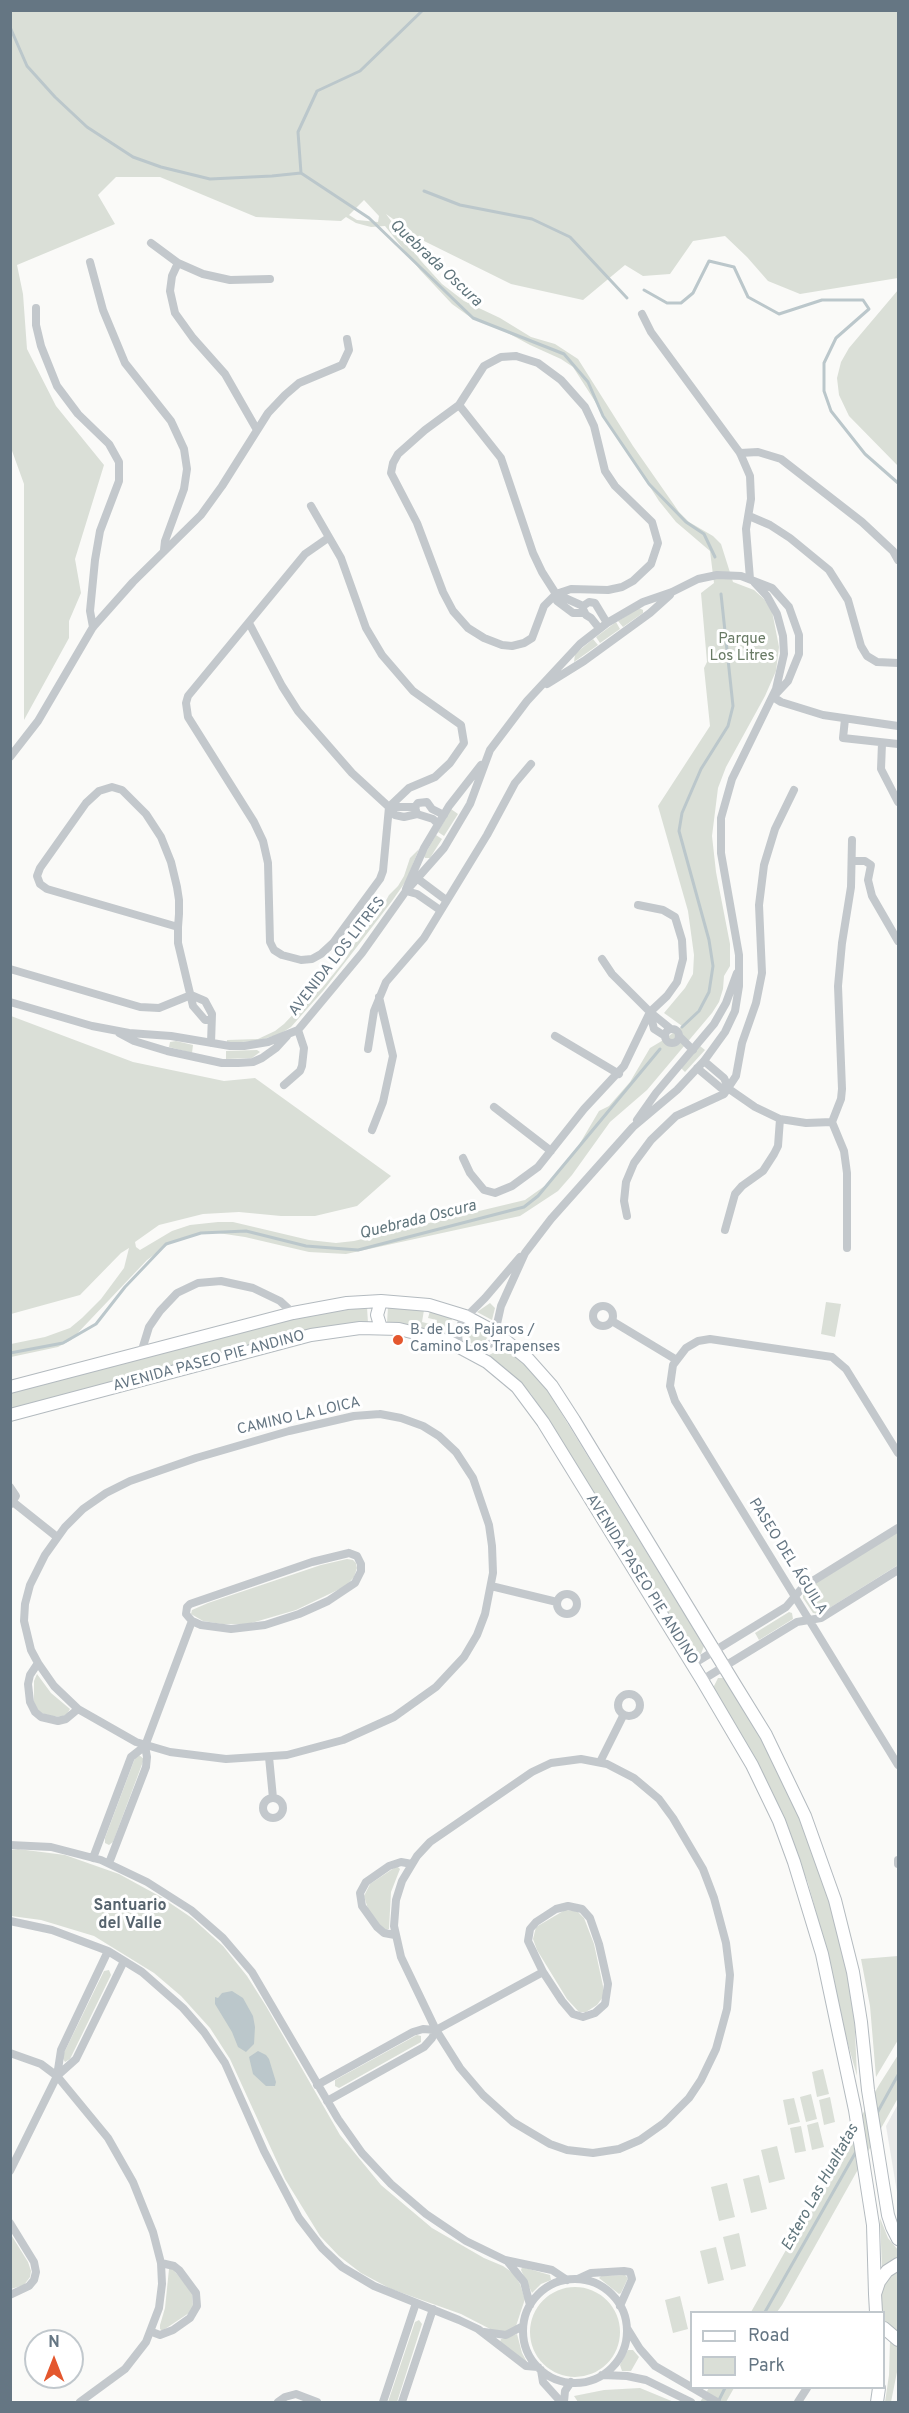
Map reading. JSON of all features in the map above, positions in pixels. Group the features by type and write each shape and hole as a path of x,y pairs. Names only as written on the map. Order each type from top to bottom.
{"main road":[{"name":"AVENIDA PASEO PIE ANDINO","path":"10,1387 293,1313 381,1301 429,1305 465,1316 495,1332 528,1359 552,1386 715,1651 783,1768 805,1816 835,1900 853,1972 868,2090 890,2223 898,2239"},
{"path":"381,1301 377,1315 381,1328"},
{"name":"AVENIDA PASEO PIE ANDINO","path":"10,1415 311,1335 346,1330 381,1328 416,1332 459,1346 475,1354 509,1379 534,1409 693,1664 752,1765 779,1821 822,1954 855,2109 873,2225 876,2311"},
{"path":"875,2294 883,2276 898,2264"},
{"path":"885,2329 898,2340"}],"street":[{"path":"151,243 178,263 203,274 230,280 270,279"},
{"path":"90,262 103,310 125,363 171,421 184,449 186,479 165,541 164,551"},
{"path":"178,263 170,283 170,298 175,313 193,338 225,374 257,430"},
{"path":"36,308 36,325 41,346 57,386 78,414 109,444 119,462 119,481 100,531 95,560 90,611 93,627"},
{"path":"642,314 651,332 740,453 750,476 749,516 746,529 752,580"},
{"path":"10,757 38,721 93,627 133,582 201,515 268,413 299,383 342,365 350,350 347,339"},
{"path":"516,356 538,363 561,380 585,407 594,426 601,462 609,478 621,493 652,522 657,535 657,550 651,564 633,581 622,587 608,590 571,589 556,594 544,606 531,638 524,644 512,646 493,642 476,633 460,620 447,602 417,523 393,479 392,467 398,454 425,430 459,405 476,377 489,362 501,357 516,356"},
{"path":"459,405 497,451 542,573 556,594 584,609 599,628"},
{"path":"740,453 758,452 781,459 862,522 893,551 898,560"},
{"path":"311,506 341,558 366,628 382,655 413,690 461,725 464,743 450,763 435,777 409,788 390,807 383,871 380,879 333,943 312,959 290,959 274,950 270,942 268,863 263,841 254,822 188,717 186,708 188,696 305,554 328,538"},
{"path":"749,516 770,525 790,538 829,570 848,600 861,646 867,656 877,662 898,663"},
{"name":"AVENIDA LOS LITRES","path":"406,891 420,856 438,824 506,726 568,656 599,628 643,602 672,592 698,579 717,575 733,574 772,588 784,600 794,616 799,634 799,654 793,672 789,681 773,697"},
{"name":"AVENIDA LOS LITRES","path":"633,1126 677,1090 700,1064 726,1032 737,1001 738,946 721,853 721,818 732,779 773,697 783,663 783,636 776,611 752,580"},
{"name":"AVENIDA LOS LITRES","path":"538,689 576,667 650,613 672,592"},
{"path":"584,609 589,602 595,603 607,623"},
{"path":"643,602 648,606 650,613"},
{"path":"249,623 282,686 298,711 352,773 390,807 395,815 404,816 416,810 418,803 423,801 444,815"},
{"path":"568,656 576,667"},
{"path":"773,697 781,702 823,715 898,726"},
{"path":"845,719 843,738 898,744"},
{"path":"882,743 881,769 898,802"},
{"name":"AVENIDA LOS LITRES","path":"115,1030 134,1041 222,1063 253,1062 276,1048 298,1030 362,953 406,891 449,841 474,795 483,762"},
{"path":"368,1049 374,1011 386,982 411,954 487,835 516,783 531,764"},
{"path":"178,927 47,889 40,884 38,876 40,868 86,803 99,790 112,787 122,790 146,814 161,837 171,862 177,887 178,927 178,943 195,1010 205,1020 211,1020 211,1043"},
{"path":"461,789 466,789 474,795"},
{"path":"627,1216 624,1201 626,1182 634,1163 651,1140 676,1116 716,1099 729,1089 740,1066 742,1043 756,1003 762,974 759,914 764,865 775,829 794,790"},
{"path":"416,810 438,824"},
{"path":"847,1248 847,1173 844,1151 832,1122 841,1100 842,1089 838,986 853,861 852,840"},
{"path":"420,856 425,863 431,864"},
{"path":"853,861 865,861 870,865 868,880 872,896 898,941"},
{"path":"418,879 446,900"},
{"path":"406,891 417,894 440,910"},
{"path":"463,1158 481,1188 495,1193 512,1186 529,1175 584,1108 619,1074 633,1051 650,1012 667,996 677,982 683,959 682,940 677,921 671,914 638,905"},
{"path":"602,959 612,974 668,1032 676,1030 676,1039 686,1058"},
{"name":"AVENIDA LOS LITRES","path":"465,1316 485,1298 633,1126 668,1078 714,1024 726,1003 739,967"},
{"path":"10,969 140,1007 159,1008 191,995"},
{"path":"372,1130 388,1085 393,1056 379,996"},
{"name":"AVENIDA LOS LITRES","path":"10,1002 69,1020 115,1030 211,1043 244,1046 288,1036"},
{"path":"714,1024 721,1025 726,1032"},
{"path":"284,1085 303,1066 304,1048 298,1030"},
{"path":"167,1051 164,1044 171,1036"},
{"path":"555,1036 619,1074"},
{"path":"676,1039 693,1050"},
{"path":"257,1043 264,1052 262,1058"},
{"path":"700,1064 724,1078 729,1089 746,1102 780,1119 806,1123 832,1122"},
{"path":"668,1078 677,1090"},
{"path":"495,1107 551,1151"},
{"path":"725,1230 735,1194 763,1171 774,1154 779,1137 780,1119"},
{"name":"AVENIDA LOS LITRES","path":"475,1354 491,1345 501,1306 525,1252"},
{"name":"AVENIDA PASEO PIE ANDINO","path":"141,1353 149,1327 160,1311 177,1293 198,1282 221,1281 253,1288 280,1301 293,1313"},
{"path":"485,1298 495,1300 501,1306"},
{"path":"459,1346 459,1327 465,1316"},
{"path":"612,1322 675,1359 692,1344 710,1339 832,1357 846,1368 898,1453"},
{"name":"PASEO DEL ÁGUILA","path":"675,1359 670,1378 675,1401 898,1765"},
{"name":"CAMINO LA LOICA","path":"362,1415 390,1416 408,1420 431,1430 456,1452 469,1469 477,1486 489,1525 493,1559 491,1586 485,1614 471,1646 456,1667 423,1697 394,1717 362,1733 324,1746 269,1757 206,1757 145,1746 118,1733 78,1709 54,1686 38,1663 26,1630 25,1604 39,1565 57,1537 94,1501 117,1487 145,1475 238,1445 362,1415"},
{"path":"10,1487 15,1493 12,1503 57,1537"},
{"path":"693,1664 786,1607 803,1587 898,1528"},
{"path":"109,1863 146,1767 145,1746 192,1622 186,1611 190,1604 333,1557 349,1553 357,1556 361,1561 361,1571 352,1586 321,1604 287,1618 254,1627 231,1629 209,1627 192,1622"},
{"path":"702,1680 797,1622 820,1618 898,1570"},
{"path":"491,1586 557,1602"},
{"path":"38,1663 30,1675 28,1684 30,1702 35,1712 44,1718 58,1721 66,1719 78,1709"},
{"path":"600,1762 623,1716"},
{"path":"93,1857 131,1757 145,1746"},
{"path":"269,1757 273,1798"},
{"path":"581,1759 600,1762 634,1778 666,1808 697,1857 714,1898 728,1954 729,1997 716,2049 701,2080 675,2113 656,2129 633,2143 604,2152 586,2152 567,2150 530,2133 495,2108 460,2068 436,2030 401,1957 395,1935 396,1900 402,1881 412,1864 423,1849 438,1835 532,1772 561,1761 581,1759"},
{"path":"10,1845 51,1847 109,1863 178,1901 224,1938 264,1991 317,2085 362,2153 408,2200 452,2232 505,2260 524,2282 530,2305"},
{"path":"395,1935 379,1930 362,1906 360,1893 366,1882 389,1866 401,1862 412,1864"},
{"path":"573,1906 582,1909 591,1921 602,1956 608,1984 605,2004 584,2018 576,2016 569,2010 543,1972 529,1944 530,1929 540,1919 560,1908 573,1906"},
{"path":"10,1922 52,1930 108,1952 124,1960 173,1998 211,2042 233,2079 286,2194 314,2240 352,2274 374,2286 433,2309 478,2330 501,2336 510,2334 523,2326"},
{"path":"10,2171 57,2076 61,2050 108,1952"},
{"path":"57,2076 76,2060 124,1960"},
{"path":"317,2085 413,2032 423,2029 436,2030 543,1972"},
{"path":"327,2101 424,2047 436,2030"},
{"path":"10,2053 41,2064 57,2076 98,2124 120,2158 146,2214 161,2263 161,2295 152,2332 140,2352 125,2368 80,2403"},
{"path":"10,2223 34,2262 36,2272 29,2286 10,2295"},
{"path":"505,2260 552,2270 567,2280"},
{"path":"152,2332 160,2335 173,2330 193,2314 197,2301 194,2289 179,2270 170,2264 161,2263"},
{"path":"578,2279 591,2272 630,2272 632,2279 620,2306"},
{"path":"563,2403 543,2382 540,2369 526,2348 523,2326 530,2305 545,2288 567,2280 578,2279 600,2285 611,2294 620,2306 626,2326 635,2343 648,2359 690,2388"},
{"path":"383,2403 416,2303"},
{"path":"402,2403 433,2309"},
{"path":"478,2330 526,2366 540,2369 555,2378 571,2382 587,2381 613,2366 626,2341 626,2326"},
{"path":"601,2375 627,2376 646,2380 688,2400"},
{"path":"563,2403 565,2391 571,2382"},
{"path":"692,2389 717,2403"},
{"path":"798,2403 806,2389"},
{"path":"278,2403 285,2397 296,2394 317,2403"}],"shaded area":[{"path":"232,1991 243,1998 253,2016 254,2044 246,2052 238,2047 215,2004 215,1997 218,1998 222,1993"},
{"path":"258,2051 269,2059 276,2082 275,2086 266,2086 253,2074 249,2057"},
{"path":"898,2104 898,2198 886,2126"}],"green space":[{"name":"Parque Los Litres","path":"11,11 898,11 898,278 800,294 768,281 725,236 693,241 670,274 643,276 625,265 583,300 511,284 424,241 386,214 421,261 442,284 464,301 500,318 531,337 555,344 578,359 633,446 679,512 689,522 713,536 721,544 733,582 754,590 764,599 772,611 779,647 776,671 726,767 718,788 712,836 716,872 730,944 730,966 724,976 719,1002 647,1090 610,1122 558,1191 520,1216 346,1254 309,1252 218,1233 201,1233 185,1237 173,1241 147,1260 71,1340 58,1347 11,1357 11,1344 45,1337 70,1328 82,1318 101,1299 124,1268 129,1248 121,1253 80,1295 11,1314 11,1016 133,1062 224,1081 255,1078 391,1176 357,1206 315,1216 239,1212 203,1214 159,1225 135,1242 136,1247 140,1250 172,1231 190,1225 218,1222 233,1222 309,1240 336,1243 354,1241 525,1200 546,1185 576,1150 599,1111 609,1106 630,1082 650,1048 682,1026 664,1013 685,988 693,974 694,955 688,911 658,806 710,726 704,668 707,662 701,593 714,583 710,551 676,522 659,501 573,367 495,326 470,317 452,304 420,270 385,226 371,227 356,223 346,217 341,221 256,217 160,177 116,177 98,195 115,224 17,265 23,294 27,349 56,406 104,465 75,559 81,593 69,621 69,638 24,720 24,484 11,448","holes":["364,200 379,216 378,222 357,220 349,215"]},
{"path":"898,290 898,466 849,416 839,395 837,378 841,362 849,348"},
{"path":"639,608 643,610 643,613 623,627 618,621"},
{"path":"616,622 620,629 600,643 596,637"},
{"path":"593,639 598,645 574,662 575,654"},
{"path":"451,809 458,814 444,836 438,832"},
{"path":"436,835 442,839 430,858 425,858 424,856"},
{"path":"419,849 406,881 392,901 323,991 291,1027 280,1034 257,1041 227,1043 227,1040 258,1039 275,1031 322,988 344,961 362,932 377,917 389,895 404,876 410,858"},
{"path":"170,1042 193,1045 192,1053 169,1047"},
{"path":"700,1046 705,1050 685,1072 680,1067"},
{"path":"257,1050 260,1052 252,1058 226,1059 226,1051"},
{"path":"826,1302 841,1304 835,1337 821,1334"},
{"path":"490,1303 495,1308 492,1320 477,1312"},
{"path":"367,1307 368,1323 11,1409 11,1392 297,1317"},
{"path":"388,1307 424,1310 422,1322 430,1324 429,1329 387,1323"},
{"path":"430,1311 453,1317 450,1323 450,1336 434,1331 437,1320 428,1318"},
{"path":"468,1326 484,1334 487,1338 485,1341 473,1344 467,1341 464,1331"},
{"path":"501,1343 537,1376 549,1393 704,1646 701,1654 695,1655 690,1652 531,1394 506,1369 487,1356 493,1353"},
{"path":"898,1532 898,1565 820,1614 813,1613 803,1598 803,1591"},
{"path":"347,1559 353,1560 357,1568 354,1577 346,1586 296,1610 248,1624 203,1621 191,1614 192,1610 208,1603 321,1565"},
{"path":"789,1612 792,1613 793,1619 759,1640 755,1633"},
{"path":"37,1674 51,1693 70,1709 67,1714 61,1717 52,1716 41,1713 36,1708 34,1681"},
{"path":"718,1678 724,1678 729,1684 756,1728 798,1814 826,1890 846,1966 854,2009 857,2076 838,2009 808,1883 794,1849 713,1688"},
{"path":"139,1755 144,1759 113,1842 109,1845 105,1843 105,1838 135,1758"},
{"path":"10,1850 65,1855 119,1874 161,1897 192,1918 223,1946 247,1976 266,2006 340,2135 381,2185 432,2228 513,2273 525,2299 516,2326 505,2332 496,2332 461,2314 391,2289 361,2273 339,2256 320,2236 285,2179 230,2059 210,2028 181,1996 154,1973 94,1936 41,1920 11,1916"},
{"path":"397,1866 400,1869 391,1892 389,1929 386,1930 381,1927 368,1909 364,1896 370,1884"},
{"path":"565,1910 577,1911 584,1918 594,1944 603,1986 603,1997 597,2005 586,2012 579,2012 567,1999 537,1950 533,1939 536,1927"},
{"path":"898,1956 898,2040 876,2077 870,2006 861,1959"},
{"path":"109,1970 111,1975 70,2059 65,2062 62,2057 104,1971"},
{"path":"417,2035 421,2036 421,2042 339,2088 335,2086 335,2080"},
{"path":"898,2055 898,2098 782,2305 778,2311 752,2311"},
{"path":"823,2069 829,2094 817,2097 812,2072"},
{"path":"811,2094 817,2119 806,2122 800,2097"},
{"path":"830,2097 835,2122 824,2125 819,2100"},
{"path":"794,2098 800,2122 788,2125 783,2100"},
{"path":"818,2122 824,2147 812,2150 807,2125"},
{"path":"801,2126 806,2151 795,2153 790,2128"},
{"path":"777,2146 785,2179 769,2183 761,2150"},
{"path":"759,2175 767,2209 751,2213 743,2179"},
{"path":"727,2183 735,2217 719,2221 711,2187"},
{"path":"880,2218 888,2238 898,2250 898,2257 882,2269"},
{"path":"10,2233 31,2271 24,2285 11,2289"},
{"path":"739,2233 746,2266 731,2270 723,2237"},
{"path":"716,2247 724,2280 708,2284 700,2251"},
{"path":"522,2267 550,2275 551,2280 541,2284 532,2293 521,2270"},
{"path":"898,2268 898,2334 885,2321 885,2311 882,2311 879,2297 889,2275"},
{"path":"169,2269 173,2269 192,2293 193,2306 189,2313 162,2331 160,2325 165,2308"},
{"path":"625,2275 628,2278 619,2294 599,2278 601,2276"},
{"path":"575,2287 592,2290 607,2300 617,2315 620,2332 617,2349 607,2364 592,2374 575,2377 558,2374 543,2364 533,2349 530,2332 533,2315 543,2300 558,2290"},
{"path":"680,2296 688,2329 673,2333 665,2300"},
{"path":"419,2320 422,2324 397,2402 388,2402 415,2322"},
{"path":"517,2334 522,2353 528,2364 500,2342 501,2339"},
{"path":"890,2341 898,2346 898,2367 891,2402 885,2402 889,2375"},
{"path":"628,2350 633,2350 639,2357 631,2371 622,2371 620,2365"},
{"path":"640,2388 674,2402 578,2402 574,2396 604,2390"},
{"path":"708,2389 733,2389 726,2402 700,2402"}],"waterway":[{"name":"Quebrada Oscura","path":"423,10 360,71 317,91 298,132 301,173 369,218 473,318 564,354 588,382 603,416 649,484 686,522 704,534 715,557"},
{"path":"10,27 27,66 55,97 87,127 133,157 161,167 210,179 301,173"},
{"path":"424,191 460,205 532,219 570,237 627,298"},
{"path":"644,290 667,303 681,303 693,293 709,261 734,267 748,297 779,314 822,300 863,300 869,309 836,338 824,363 824,391 831,411 865,454 898,483"},
{"name":"Quebrada Oscura","path":"682,1027 699,1011 709,992 713,966 709,940 679,831 682,813 701,769 728,726 733,706 721,594"},
{"name":"Quebrada Oscura","path":"10,1353 63,1343 96,1324 125,1287 166,1244 201,1233 246,1231 306,1246 358,1250 524,1207 538,1196 660,1049"},
{"name":"Estero Las Hualtatas","path":"876,2115 898,2075"},
{"name":"Estero Las Hualtatas","path":"766,2311 857,2150"},
{"name":"Estero Las Hualtatas","path":"718,2402 724,2389"}],"place":[{"name":"B. de Los Pajaros / Camino Los Trapenses","path":"398,1340"}],"district":[{"name":"Santuario del Valle","path":"130,1916"}]}
